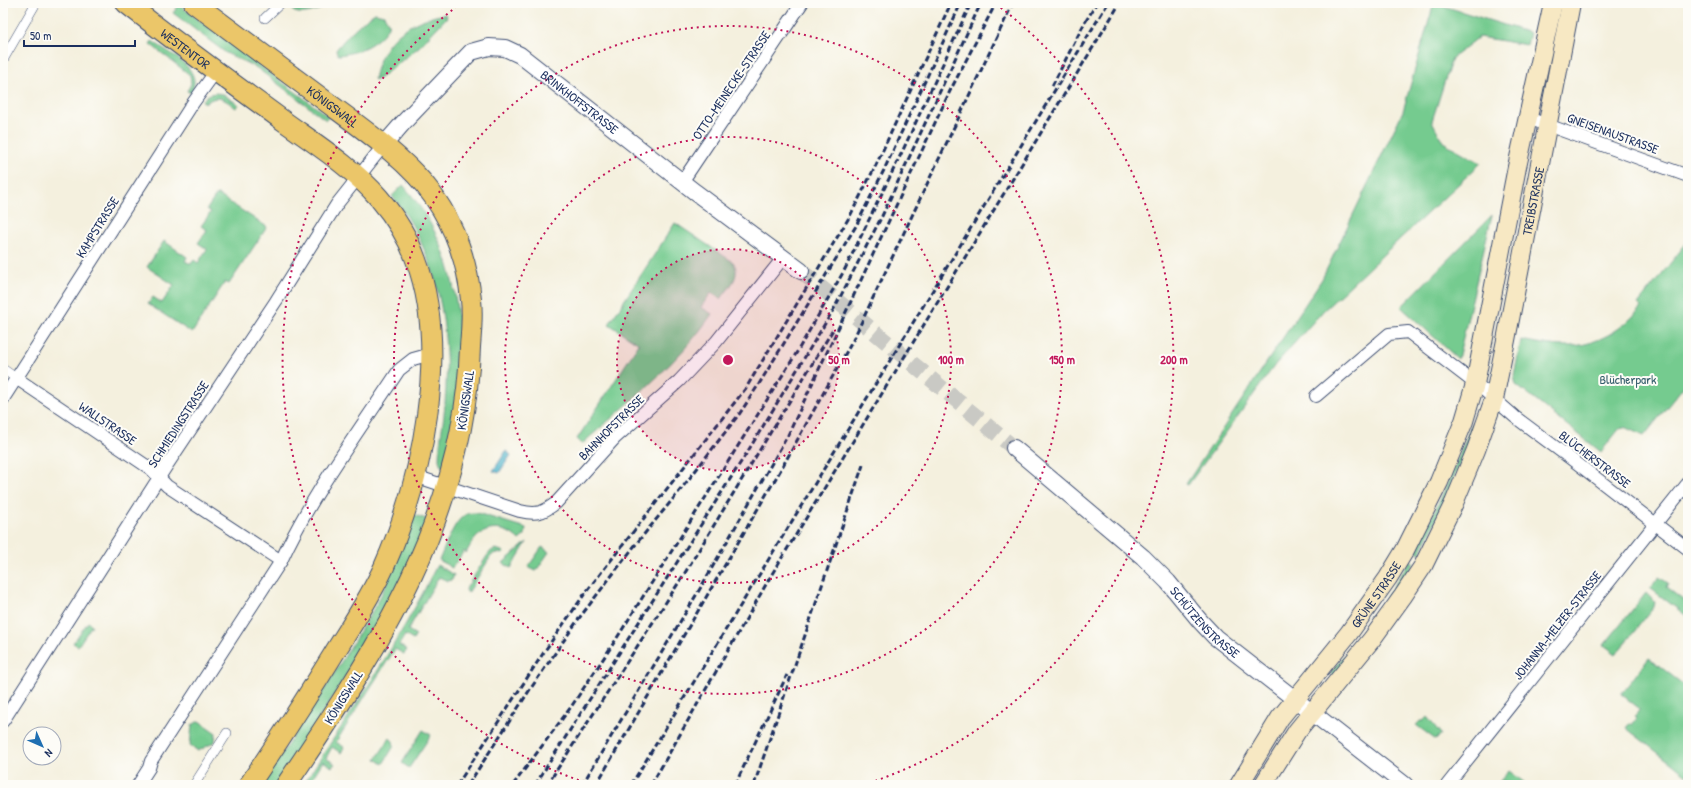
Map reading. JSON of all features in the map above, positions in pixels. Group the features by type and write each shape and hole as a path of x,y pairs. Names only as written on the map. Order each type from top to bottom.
{"main road":[{"name":"WESTENTOR","path":"126,3 358,177"},
{"name":"KÖNIGSWALL","path":"194,3 383,146 417,176 435,198 458,242 467,273 472,301 469,376 462,430 448,486 424,552 408,586 376,645 286,785"},
{"name":"TREIBSTRASSE","path":"1484,391 1528,118 1553,3"},
{"name":"TREIBSTRASSE","path":"1484,391 1548,125 1571,3"},
{"path":"249,785 317,681 371,593 395,538 415,476 422,447 431,354 425,292 412,250 401,227 377,196 358,177"},
{"name":"GRÜNE STRASSE","path":"1239,785 1274,726 1363,614 1405,550 1439,482 1464,421 1484,391"},
{"name":"GRÜNE STRASSE","path":"1263,785 1291,740 1372,639 1423,566 1454,503 1479,443 1484,391"}],"street":[{"path":"3,60 36,3"},
{"path":"266,18 281,3"},
{"name":"OTTO-MEINECKE-STRASSE","path":"682,182 802,3"},
{"name":"BRINKHOFFSTRASSE","path":"383,146 402,123 471,52 489,47 505,48 520,55 682,182 783,258"},
{"name":"KAMPSTRASSE","path":"3,399 193,103 216,71"},
{"name":"GNEISENAUSTRASSE","path":"1528,118 1688,176"},
{"name":"SCHMIEDINGSTRASSE","path":"3,721 159,478 276,301 337,204 383,146"},
{"path":"783,258 801,271"},
{"name":"BAHNHOFSTRASSE","path":"415,476 520,511 532,514 545,512 556,503 615,438 679,381 716,342 783,258"},
{"path":"1316,396 1389,334 1408,332 1484,391"},
{"path":"138,785 149,768 151,761 281,561 308,511 399,370 413,359 431,354"},
{"path":"3,369 16,378"},
{"name":"WALLSTRASSE","path":"16,378 151,469 167,486 281,561"},
{"name":"BLÜCHERSTRASSE","path":"1484,391 1515,418 1656,523 1688,549"},
{"name":"SCHÜTZENSTRASSE","path":"1014,448 1143,557 1168,582 1196,617 1216,637 1405,785"},
{"name":"JOHANNA-MELZER-STRASSE","path":"1447,785 1688,483"},
{"path":"194,785 227,733"}],"green space":[{"path":"297,3 332,3 319,10 307,13 297,13 293,11"},
{"path":"1434,3 1530,33 1527,45 1479,37 1452,58 1432,121 1443,142 1481,163 1323,311 1275,365 1188,485 1186,484 1322,279 1403,111"},
{"path":"1561,3 1564,3 1547,92 1542,90"},
{"path":"179,5 329,117 326,120 257,68 226,53 173,13"},
{"path":"375,13 384,15 389,24 381,36 368,46 353,52 338,55 336,50 345,39 358,26"},
{"path":"446,14 447,17 420,46 380,78 376,80 374,79 383,53 390,42 409,27 420,21"},
{"path":"152,41 176,56 189,69 193,76 194,84 191,93 187,91 191,84 190,75 150,44"},
{"path":"215,93 223,94 239,105 236,108 229,102 218,98 214,98 206,103 202,101 208,95"},
{"path":"403,185 417,202 428,220 445,255 455,293 458,314 462,373 461,388 455,423 443,467 441,466 439,460 446,376 446,348 443,321 431,268 421,242 408,218 392,196"},
{"path":"217,194 267,227 229,284 225,282 192,333 148,304 153,297 162,303 174,285 147,267 164,241 187,257 185,261 191,264 194,260 198,263 207,249 198,243 207,230 201,226 211,212 207,209"},
{"path":"1492,215 1458,359 1401,307"},
{"path":"675,223 733,262 736,272 735,277 731,286 721,299 711,293 701,307 712,314 698,333 668,367 582,444 577,439 639,344 609,324"},
{"name":"Blücherpark","path":"1688,241 1688,381 1644,436 1624,427 1620,428 1601,452 1516,385 1514,376 1521,340 1567,346 1588,343 1608,335 1635,315 1641,307 1638,304"},
{"path":"1473,423 1474,426 1455,474 1420,553 1416,551"},
{"path":"470,513 477,513 526,528 525,535 519,540 509,532 503,530 497,529 485,531 475,539 466,553 464,551 452,568 439,560 450,534 462,517"},
{"path":"414,515 430,520 390,607 277,785 261,785 327,685 376,605 386,585"},
{"path":"527,542 511,568 503,563"},
{"path":"542,547 549,552 536,571 528,567"},
{"path":"496,549 504,552 503,554 495,553 491,556 468,593 466,590 467,587 487,556 491,551"},
{"path":"1410,560 1414,563 1380,615 1333,676 1330,673 1363,633"},
{"path":"437,565 454,575 452,580 448,581 439,577 408,630 416,635 413,640 405,635 399,645 407,650 404,654 395,649 336,742 344,747 341,753 332,747 326,758 335,764 332,767 323,761 308,785 303,785 391,649 423,594"},
{"path":"1659,577 1668,583 1666,587 1688,604 1688,617 1650,588"},
{"path":"1646,593 1655,602 1654,607 1616,654 1604,645"},
{"path":"88,622 92,625 78,646 73,643"},
{"path":"1649,658 1688,688 1688,776 1626,728 1630,723 1632,725 1637,718 1635,716 1640,709 1621,694"},
{"path":"1427,717 1441,734 1436,740 1416,725"},
{"path":"199,721 216,733 215,742 198,751 190,745 192,725"},
{"path":"423,730 431,735 409,768 402,763"},
{"path":"390,738 393,741 394,746 383,764 376,759"},
{"path":"1509,771 1527,785 1508,785 1504,782 1499,782"}],"water":[{"path":"506,451 511,455 499,473 493,471"}],"tunnel":[{"path":"801,271 1014,448"}],"railway":[{"path":"457,785 546,649 586,592 746,388 850,216 876,165 951,3"},
{"path":"468,785 529,691 580,617 740,413 759,384 856,226 884,170 961,3"},
{"path":"513,785 571,707 615,641 794,357 844,271 903,150 971,3"},
{"path":"535,785 748,451 835,307 882,216 981,3"},
{"path":"582,785 701,587 788,435 950,91 996,3"},
{"path":"596,785 780,471 853,340 1013,3"},
{"path":"1052,86 1084,24 1097,3"},
{"path":"631,785 1108,3"},
{"path":"651,785 772,574 1120,3"},
{"path":"547,785 683,576 834,328"},
{"path":"754,785 863,465"},
{"path":"735,785 787,675"}]}
